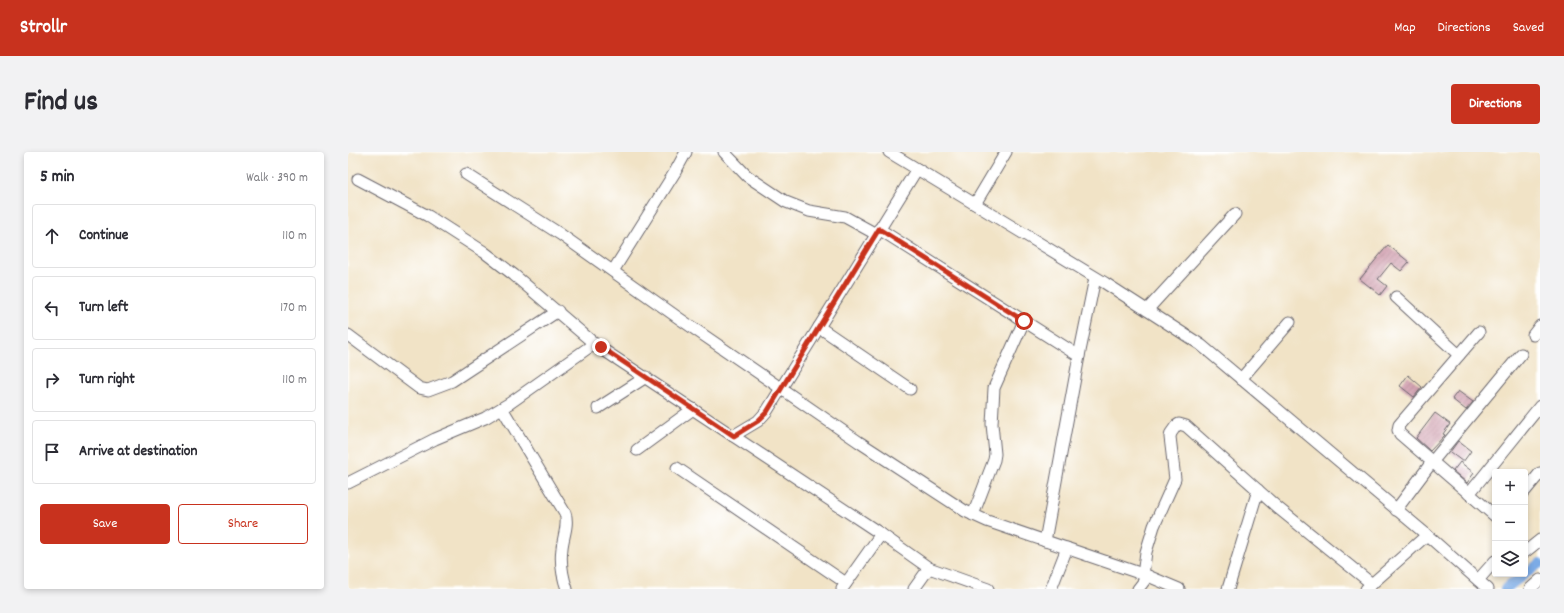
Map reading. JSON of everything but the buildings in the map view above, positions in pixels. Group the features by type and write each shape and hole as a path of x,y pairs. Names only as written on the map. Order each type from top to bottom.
{"street":[{"path":"613,271 686,152"},
{"path":"724,152 747,176 786,202 809,211 845,217 878,232 1079,356"},
{"path":"889,152 1147,310 1201,345 1427,535 1482,584"},
{"path":"975,204 1006,152"},
{"path":"734,436 763,417 917,169"},
{"path":"466,174 560,234 859,442 973,515 1179,589"},
{"path":"358,179 428,216 455,233 514,275 596,345 881,534 929,568 988,589"},
{"path":"1147,310 1235,214"},
{"path":"1045,541 1095,278"},
{"path":"1396,297 1459,355"},
{"path":"348,335 419,388 428,390 452,381 558,311"},
{"path":"973,515 995,454 992,424 994,388 1024,321"},
{"path":"1241,379 1290,322"},
{"path":"818,327 910,389"},
{"path":"1479,332 1399,425 1398,430 1400,434 1492,513"},
{"path":"348,483 435,439 486,418 588,348 596,345"},
{"path":"1396,510 1432,462 1521,354"},
{"path":"598,408 646,377"},
{"path":"1469,494 1540,406"},
{"path":"502,408 565,513 567,520 562,546 561,568 567,589"},
{"path":"637,450 693,409"},
{"path":"1138,589 1145,576 1146,552 1154,526 1175,479 1170,437 1171,433 1179,424 1186,426 1369,586 1427,535"},
{"path":"677,468 844,586 881,534"},
{"path":"1528,488 1540,474"},
{"path":"1228,589 1258,490"},
{"path":"1528,550 1540,540"},
{"path":"1051,589 1067,548"},
{"path":"1482,584 1492,566"},
{"path":"914,589 929,568"},
{"path":"1482,584 1492,575"},
{"path":"1530,589 1540,580"}],"waterway":[{"path":"1505,589 1540,563"}],"route":[{"path":"601,347 734,436 758,421 767,412 780,388 879,229 1024,321"}]}
